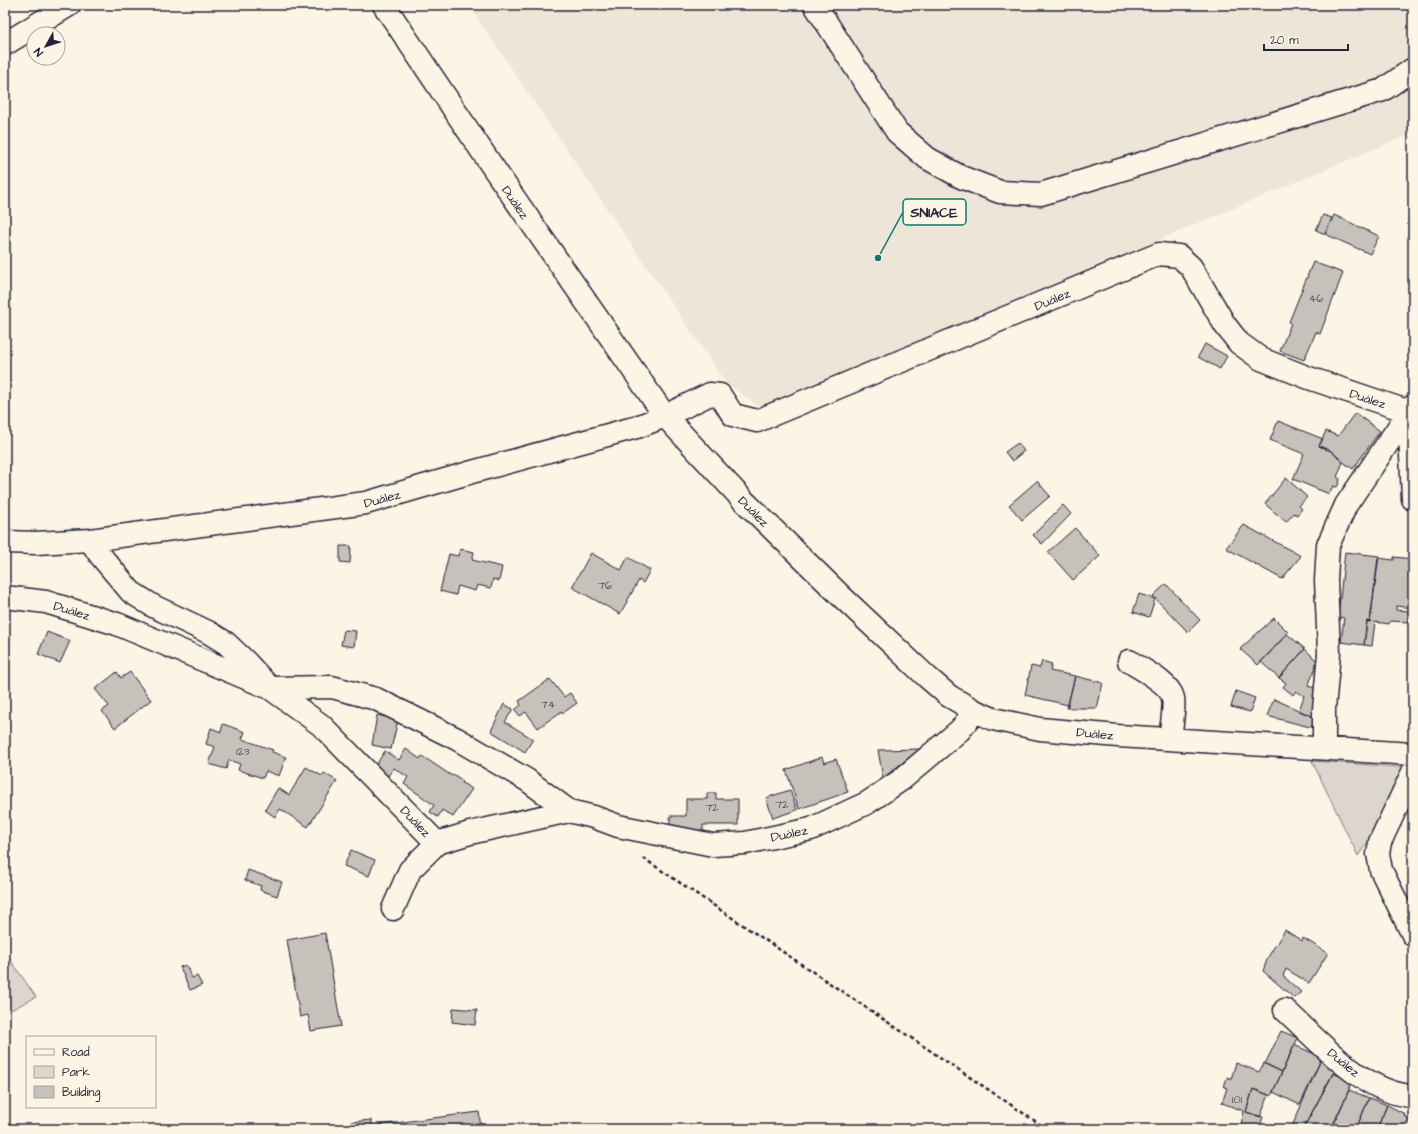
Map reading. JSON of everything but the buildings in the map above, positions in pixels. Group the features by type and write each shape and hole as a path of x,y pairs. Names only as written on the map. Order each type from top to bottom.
{"street":[{"path":"5,44 69,5"},
{"name":"Duález","path":"384,5 497,173 665,416 743,500 841,596 949,696 974,711 993,719 1040,729 1170,739 1413,754"},
{"path":"815,5 896,132 927,158 961,177 1000,192 1041,194 1383,90 1413,70"},
{"name":"Duález","path":"5,542 36,543 90,540 366,503 472,472 637,427 665,416 710,394 720,395 733,415 757,421 1159,254 1179,256 1191,267 1224,325 1239,343 1261,359 1309,378 1412,410"},
{"path":"1412,410 1413,499"},
{"path":"1324,748 1324,710 1329,653 1326,580 1328,544 1346,505 1412,410"},
{"name":"Duález","path":"90,540 109,567 131,592 153,606 208,632 226,643 270,688 321,725 437,843"},
{"name":"Duález","path":"5,597 46,602 117,624 270,688 332,687 376,699 457,739 527,780 569,810 618,826 713,845 745,843 811,829 867,804 901,780 960,730 974,711"},
{"path":"1129,661 1159,680 1169,690 1173,698 1170,739"},
{"path":"1413,772 1380,842 1378,854 1381,870 1413,935"},
{"name":"Duález","path":"393,909 410,870 437,843 470,833 569,810"},
{"name":"Duález","path":"1285,1010 1345,1065 1367,1080 1390,1092 1413,1096"}],"shaded area":[{"path":"468,5 1413,5 1413,133 760,407 726,383"}],"green space":[{"path":"1312,761 1400,767 1403,770 1380,824 1358,856"},
{"path":"5,952 36,997 5,1013"}],"place":[{"name":"SNIACE","path":"878,258"}]}
